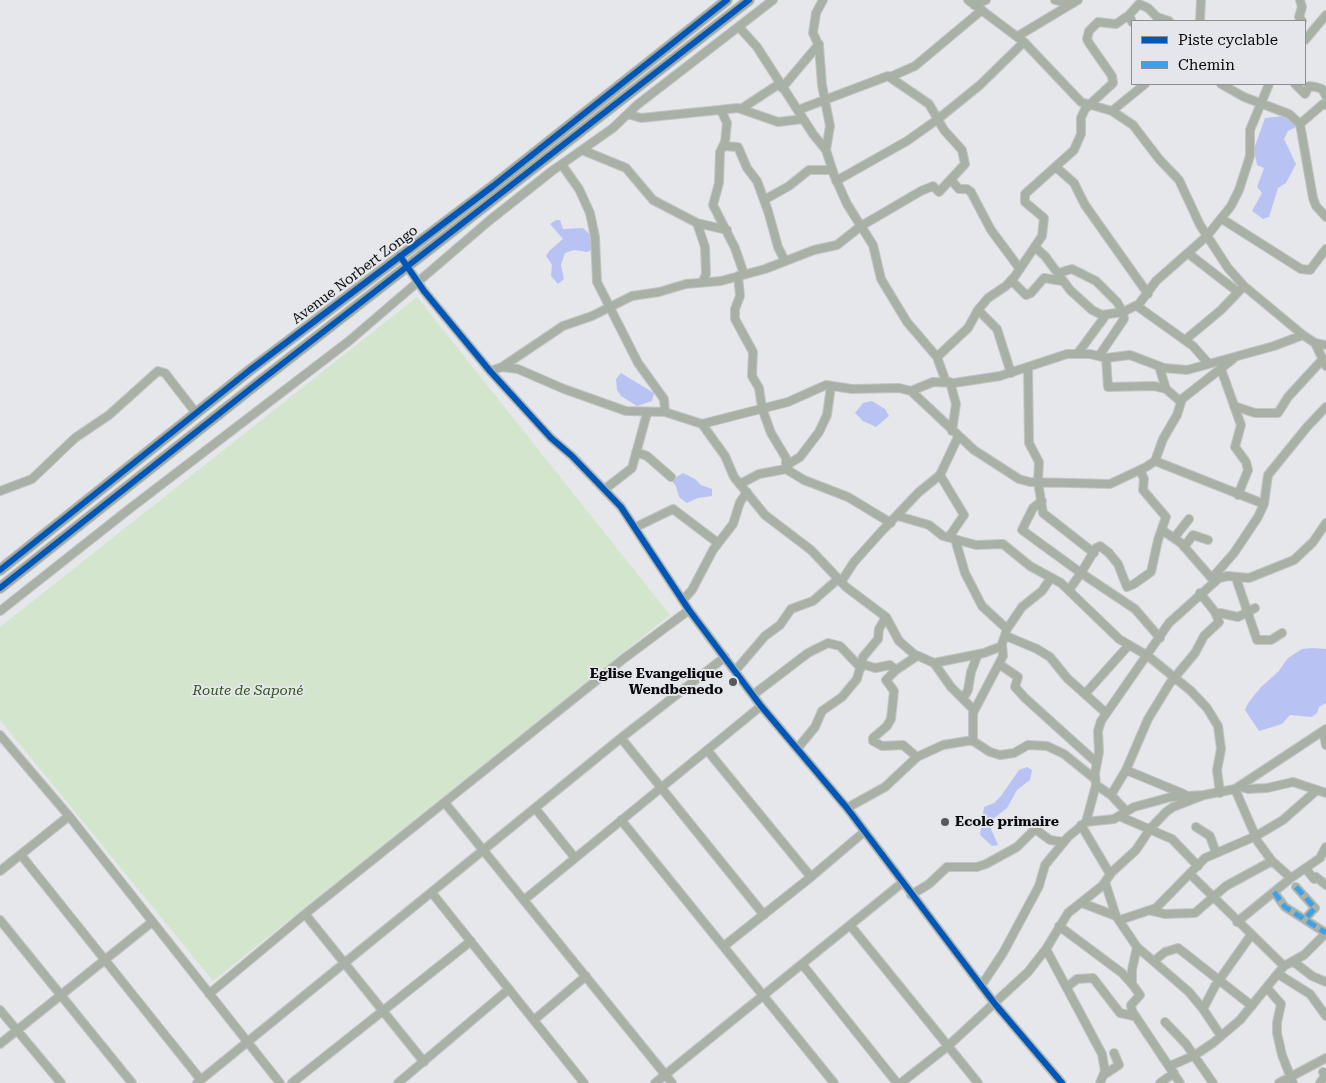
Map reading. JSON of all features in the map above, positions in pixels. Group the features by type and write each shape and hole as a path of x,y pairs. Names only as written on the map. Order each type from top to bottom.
{"main road":[{"name":"Avenue Norbert Zongo","path":"0,570 196,413 493,186 727,0"},
{"name":"Avenue Norbert Zongo","path":"0,588 407,266 749,0"}],"street":[{"path":"0,611 128,510 349,341 490,220 613,128 628,114 773,0"},
{"path":"823,0 816,13 813,32 819,44 822,85 830,130 826,150"},
{"path":"971,2 986,0"},
{"path":"1056,0 1070,4"},
{"path":"836,181 907,141 938,120 980,85 1021,39 1078,0"},
{"path":"1200,20 1201,0"},
{"path":"1300,0 1302,7 1299,17 1301,20"},
{"path":"971,2 1021,39 1077,99 1088,106 1112,111 1133,125 1159,159 1179,180 1207,236 1228,268 1244,286 1325,353"},
{"path":"937,357 968,328 978,310 988,298 1011,280 1036,248 1042,236 1045,221 1038,211 1025,202 1025,194 1057,168 1078,143 1082,130 1082,116 1088,106 1113,80 1101,59 1088,43 1089,31 1098,22 1116,24 1131,18 1134,7 1140,4 1157,17 1166,20"},
{"path":"798,110 915,66 982,10"},
{"path":"1306,39 1324,21"},
{"path":"735,671 765,636 780,625 791,610 813,602 839,580 919,492 940,475 955,434 956,404 937,357 907,322 878,272 873,245 836,181 826,150 803,119 756,47 739,27"},
{"path":"1306,27 1310,33"},
{"path":"628,114 642,118 742,108 781,86 819,44"},
{"path":"490,371 502,367 563,326 632,296 703,281 721,281 785,262 814,250 838,245 861,226 920,191 933,186 939,192 965,164 963,152 922,98 890,77"},
{"path":"1112,111 1144,85"},
{"path":"1223,85 1260,104 1289,114 1300,124 1313,198 1316,206 1326,217"},
{"path":"1036,248 1042,252 1062,281 1092,310 1106,315 1123,312 1137,306 1156,281 1189,254 1222,218 1241,184 1250,156 1249,134 1269,85"},
{"path":"1296,85 1304,94 1309,86 1322,88 1326,96"},
{"path":"1300,124 1323,104 1326,105"},
{"path":"742,108 778,122 803,119"},
{"path":"721,110 727,123 723,146 720,152 719,184 713,203 726,230 741,275 740,296 735,309 735,319 753,352 752,373 759,388 762,408 787,467 804,480 848,497 890,523"},
{"path":"723,146 738,147 747,168 757,181 778,247 785,262"},
{"path":"582,150 626,168 653,200 697,223 726,230"},
{"path":"562,165 578,189 590,213 595,237 597,282 611,306 638,363 664,399 665,412"},
{"path":"1057,168 1074,183 1085,205 1148,294"},
{"path":"764,200 789,186 809,170 832,170"},
{"path":"951,180 959,188 965,188 971,192 991,230 1020,269"},
{"path":"1222,218 1301,269 1310,270 1326,249"},
{"path":"697,223 705,247 706,274 703,281"},
{"path":"1189,254 1238,292"},
{"path":"400,256 417,282 490,371 551,438 605,489 636,527 689,610 753,696 847,808 995,1004 1062,1083"},
{"path":"1058,273 1070,268 1096,281 1117,302 1123,312 1124,320 1103,357 1108,387 1154,386 1166,389 1181,402"},
{"path":"1011,280 1026,295 1031,293 1044,278 1062,281"},
{"path":"1185,340 1221,310 1244,286"},
{"path":"1137,306 1200,351 1208,363"},
{"path":"978,310 997,329 1011,373"},
{"path":"1078,353 1106,315"},
{"path":"911,391 930,383 1011,373 1028,368 1054,356 1078,353 1103,357 1130,355 1159,366 1187,370 1208,363 1235,358 1303,335"},
{"path":"1315,343 1325,353"},
{"path":"1234,406 1255,413 1278,413 1288,396 1325,353"},
{"path":"502,367 518,370 626,411 665,412 702,424 792,400 819,387 831,386 852,389 899,388 911,391 974,450 1019,479 1038,482 1112,483 1140,470 1155,460 1163,439 1177,415 1181,402 1191,390 1235,358"},
{"path":"1159,366 1166,389"},
{"path":"1028,368 1029,443 1039,462 1038,482 1042,511 1046,517 1094,553"},
{"path":"1222,369 1242,426 1235,445 1246,462 1248,470 1238,495"},
{"path":"0,491 32,479 75,438 109,414 158,371 165,373 196,413"},
{"path":"740,484 759,474 787,467 800,457 819,432 827,415 831,386"},
{"path":"981,986 1003,953 1039,886 1045,865 1064,842 1084,823 1095,782 1098,731 1106,713 1172,620 1213,580 1236,549 1264,504 1268,475 1326,407"},
{"path":"605,489 632,468 647,413"},
{"path":"702,424 726,456 733,475 765,515 811,550 839,580 886,617 900,641 917,656 934,664 948,683 974,710"},
{"path":"636,452 647,456 671,477"},
{"path":"1155,460 1264,504"},
{"path":"1070,590 1100,546 1108,551 1118,564 1126,585 1130,587 1151,572 1166,516 1143,490 1144,482 1140,470"},
{"path":"940,475 964,515 952,538 963,569 985,610 1006,633 1042,652 1106,713"},
{"path":"683,600 692,590 718,543 733,524 740,502 747,492"},
{"path":"1042,501 1033,508 1022,530 1081,573 1136,609 1160,638"},
{"path":"636,527 673,509 718,543"},
{"path":"898,516 929,525 943,536 985,546 1001,543 1050,579 1061,583 1070,590 1128,646 1148,656 1199,699 1218,726 1221,748 1217,770 1220,793"},
{"path":"1174,538 1189,519"},
{"path":"1213,580 1226,576 1236,578 1255,576 1294,560 1324,534 1326,523"},
{"path":"1162,530 1184,547 1213,580"},
{"path":"1184,547 1193,535 1208,540"},
{"path":"1236,578 1251,610 1257,640 1271,640 1282,633"},
{"path":"973,740 974,710 999,664 1003,654 1002,646 1006,633 1022,607 1042,592 1050,579"},
{"path":"1110,795 1126,770 1148,719 1173,678 1195,653 1204,636 1219,622 1217,615 1200,593"},
{"path":"210,994 305,914 622,660 689,610"},
{"path":"1217,615 1220,613 1238,617 1251,610"},
{"path":"798,749 815,727 822,711 842,697 852,685 864,655 878,639 879,629 886,617"},
{"path":"753,696 808,653 828,643 840,646 861,666 875,668 890,665 896,670"},
{"path":"934,664 978,654 1002,646"},
{"path":"1085,694 1128,646"},
{"path":"963,698 968,690 971,672 978,654"},
{"path":"917,656 896,670 886,680 894,691 892,719 872,741 882,746 903,745 917,757"},
{"path":"21,855 106,959 199,1081 621,738 724,657"},
{"path":"999,664 1018,677 1015,687 1025,698 1097,763"},
{"path":"524,900 761,706"},
{"path":"1084,823 1110,820 1126,811 1152,802 1185,795 1220,793 1237,788 1325,730 1326,745"},
{"path":"0,735 68,816 280,1083"},
{"path":"621,738 764,915"},
{"path":"847,808 885,787 917,757 943,745 973,740 990,752 1000,754 1014,753 1028,745 1047,746 1064,754 1126,811"},
{"path":"707,750 811,878"},
{"path":"1126,770 1185,795"},
{"path":"1237,788 1267,788 1300,782 1326,793"},
{"path":"1237,788 1263,851 1291,878"},
{"path":"1152,911 1205,858 1256,836 1290,816 1317,790"},
{"path":"802,964 899,1083 948,1046 1028,972 1046,949 1068,913 1105,882 1110,874 1136,850 1150,829 1170,809 1204,795"},
{"path":"445,803 672,1083"},
{"path":"535,808 575,858"},
{"path":"0,871 68,816"},
{"path":"1119,816 1176,842 1198,866"},
{"path":"621,820 834,1083"},
{"path":"1084,823 1110,874"},
{"path":"1196,827 1210,836 1216,853"},
{"path":"911,895 925,886 946,867 977,867 986,864 1017,847 1035,829 1050,840 1064,842"},
{"path":"724,946 811,878 864,832"},
{"path":"1237,922 1291,878 1323,855 1326,847"},
{"path":"1082,903 1118,918 1152,911 1165,914 1194,913 1226,886 1272,861"},
{"path":"1306,869 1314,879 1316,877 1326,885"},
{"path":"1190,874 1284,966"},
{"path":"1105,882 1118,918 1137,948 1154,961 1203,1009 1221,1036"},
{"path":"655,1083 902,883"},
{"path":"1296,886 1315,908 1305,919"},
{"path":"1160,1083 1172,1070 1221,1036 1252,1006 1284,966 1294,962 1315,946 1326,933 1285,907 1274,892"},
{"path":"432,893 584,1083"},
{"path":"305,914 424,1062"},
{"path":"0,920 132,1083"},
{"path":"0,1044 152,922"},
{"path":"850,925 978,1083"},
{"path":"1059,926 1122,973 1132,984 1140,995 1131,1006 1134,1016 1180,1083"},
{"path":"1203,1009 1251,935"},
{"path":"292,1083 471,941"},
{"path":"1132,984 1132,970 1137,948"},
{"path":"1154,961 1169,950 1178,948 1252,1006"},
{"path":"1046,949 1102,1054 1105,1074"},
{"path":"1294,962 1312,976 1326,982"},
{"path":"1278,974 1310,994 1326,1016"},
{"path":"534,1020 586,976"},
{"path":"1066,987 1078,979 1093,978 1120,1013 1134,1016"},
{"path":"1267,988 1281,1004 1277,1033 1292,1080"},
{"path":"398,1083 509,989"},
{"path":"0,1010 61,1083"},
{"path":"1164,1022 1175,1031 1195,1055 1213,1083"},
{"path":"1100,1083 1105,1074 1119,1065 1114,1053"},
{"path":"1279,1083 1292,1080 1326,1058"},
{"path":"1320,1083 1325,1076 1322,1072"}],"green space":[{"name":"Route de Saponé","path":"417,297 670,615 213,981 0,720 0,627"}],"water":[{"path":"1284,116 1297,123 1298,126 1288,131 1284,139 1296,164 1286,183 1278,188 1269,217 1263,219 1252,211 1262,193 1257,187 1264,168 1257,165 1254,149 1265,118"},
{"path":"560,220 563,229 583,228 595,239 595,248 587,252 574,250 565,253 561,265 564,279 558,284 551,276 552,265 546,256 563,239 550,224"},
{"path":"621,373 654,393 652,401 637,406 621,396 617,390 616,379"},
{"path":"872,401 885,409 889,416 876,427 863,421 855,413 863,403"},
{"path":"683,473 695,479 701,485 712,489 712,496 698,498 687,503 679,497 676,486 671,480"},
{"path":"1302,649 1326,649 1326,703 1319,707 1317,713 1312,717 1290,715 1282,724 1259,731 1245,710 1248,703 1261,687 1278,672 1288,658"},
{"path":"1027,767 1032,770 1030,780 1017,790 1007,808 993,819 991,829 998,845 992,846 980,835 984,807 994,803 1019,770"}],"marked path":[{"path":"1296,887 1315,908 1305,919"},
{"path":"1274,892 1285,907 1326,933"}],"cycle path":[{"path":"0,570 250,370 493,186 727,0"},
{"path":"0,588 259,382 749,0"},
{"path":"400,256 424,291 490,371 551,438 572,456 621,507 689,610 761,706 847,808 995,1004 1062,1083"}],"place":[{"name":"Eglise Evangelique Wendbenedo","path":"733,682"},
{"name":"Ecole primaire","path":"945,822"}]}
